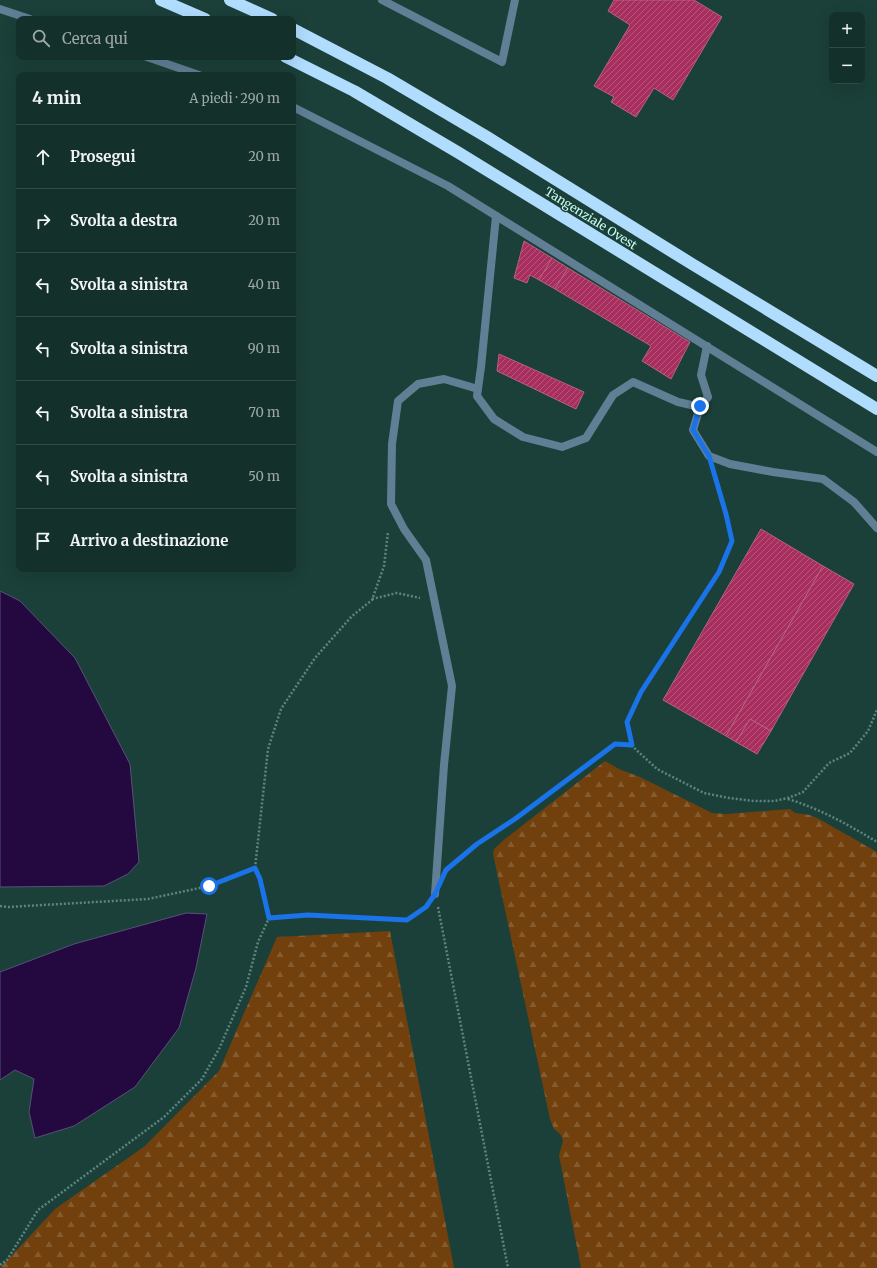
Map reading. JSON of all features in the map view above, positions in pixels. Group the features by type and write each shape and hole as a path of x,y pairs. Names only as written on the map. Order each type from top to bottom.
{"highway":[{"path":"161,0 198,16"},
{"path":"230,0 265,16"},
{"name":"Tangenziale Ovest","path":"296,31 387,78 480,133 877,376"},
{"name":"Tangenziale Ovest","path":"292,60 354,91 459,153 877,409"}],"street":[{"path":"382,0 502,62 515,0"},
{"path":"0,9 21,16"},
{"path":"156,60 190,72"},
{"path":"296,110 448,186 877,452"},
{"path":"496,216 477,396 494,419 524,437 562,447 586,438 613,395 633,382 678,402 700,406"},
{"path":"707,346 701,375 708,397 700,406 693,430 709,456 730,464 823,480 854,502 877,528"},
{"path":"435,894 444,765 452,686 426,560 404,529 391,504 392,444 398,401 418,384 444,379 478,389"}],"path":[{"path":"709,456 726,514 732,541 719,572 641,692 627,722 632,745 657,769 704,793 754,801 774,801 788,798 803,792 829,763 850,753 868,731 876,710"},
{"path":"372,600 384,566 391,504"},
{"path":"0,1265 7,1260 38,1210 164,1117 202,1079 219,1049 246,986 258,942 269,918 260,879 255,868 268,749 282,709 315,658 352,616 372,600 397,593 435,601"},
{"path":"446,870 477,844 515,819 615,744 632,745"},
{"path":"788,798 805,804 836,819 877,842"},
{"path":"0,906 8,907 148,899 209,886 255,868"},
{"path":"269,918 308,915 407,920 426,907 435,894"},
{"path":"435,894 508,1268"}],"green space":[{"path":"605,761 712,813 726,814 790,809 795,813 810,815 819,819 877,852 877,1268 581,1268 559,1155 563,1141 561,1135 554,1129 550,1119 493,854 494,849 505,839"},
{"path":"390,931 454,1268 0,1268 55,1209 145,1146 219,1071 277,937"}],"shaded area":[{"path":"0,591 20,601 75,658 130,764 139,862 128,874 104,886 0,887"},
{"path":"186,913 207,914 196,968 179,1028 135,1087 74,1126 35,1138 29,1112 34,1079 15,1070 0,1080 0,972 74,944"}],"building":[{"path":"614,0 694,0 722,17 673,100 654,88 636,117 611,102 614,97 594,86 630,25 608,11"},
{"path":"524,241 552,258 539,280 530,275 527,283 514,278"},
{"path":"552,258 568,268 555,289 539,280"},
{"path":"568,268 690,342 671,379 642,361 651,346 555,289"},
{"path":"499,354 584,392 576,409 497,371"},
{"path":"761,529 823,566 726,736 663,700"},
{"path":"823,566 854,584 771,731 750,719 736,742 726,736"},
{"path":"750,719 771,731 757,754 736,742"}],"route":[{"path":"209,886 255,868 260,879 269,918 308,915 407,920 426,907 435,894 446,870 477,844 515,819 615,744 632,745 627,722 641,692 719,572 732,541 726,514 709,456 693,430 700,406"}]}
